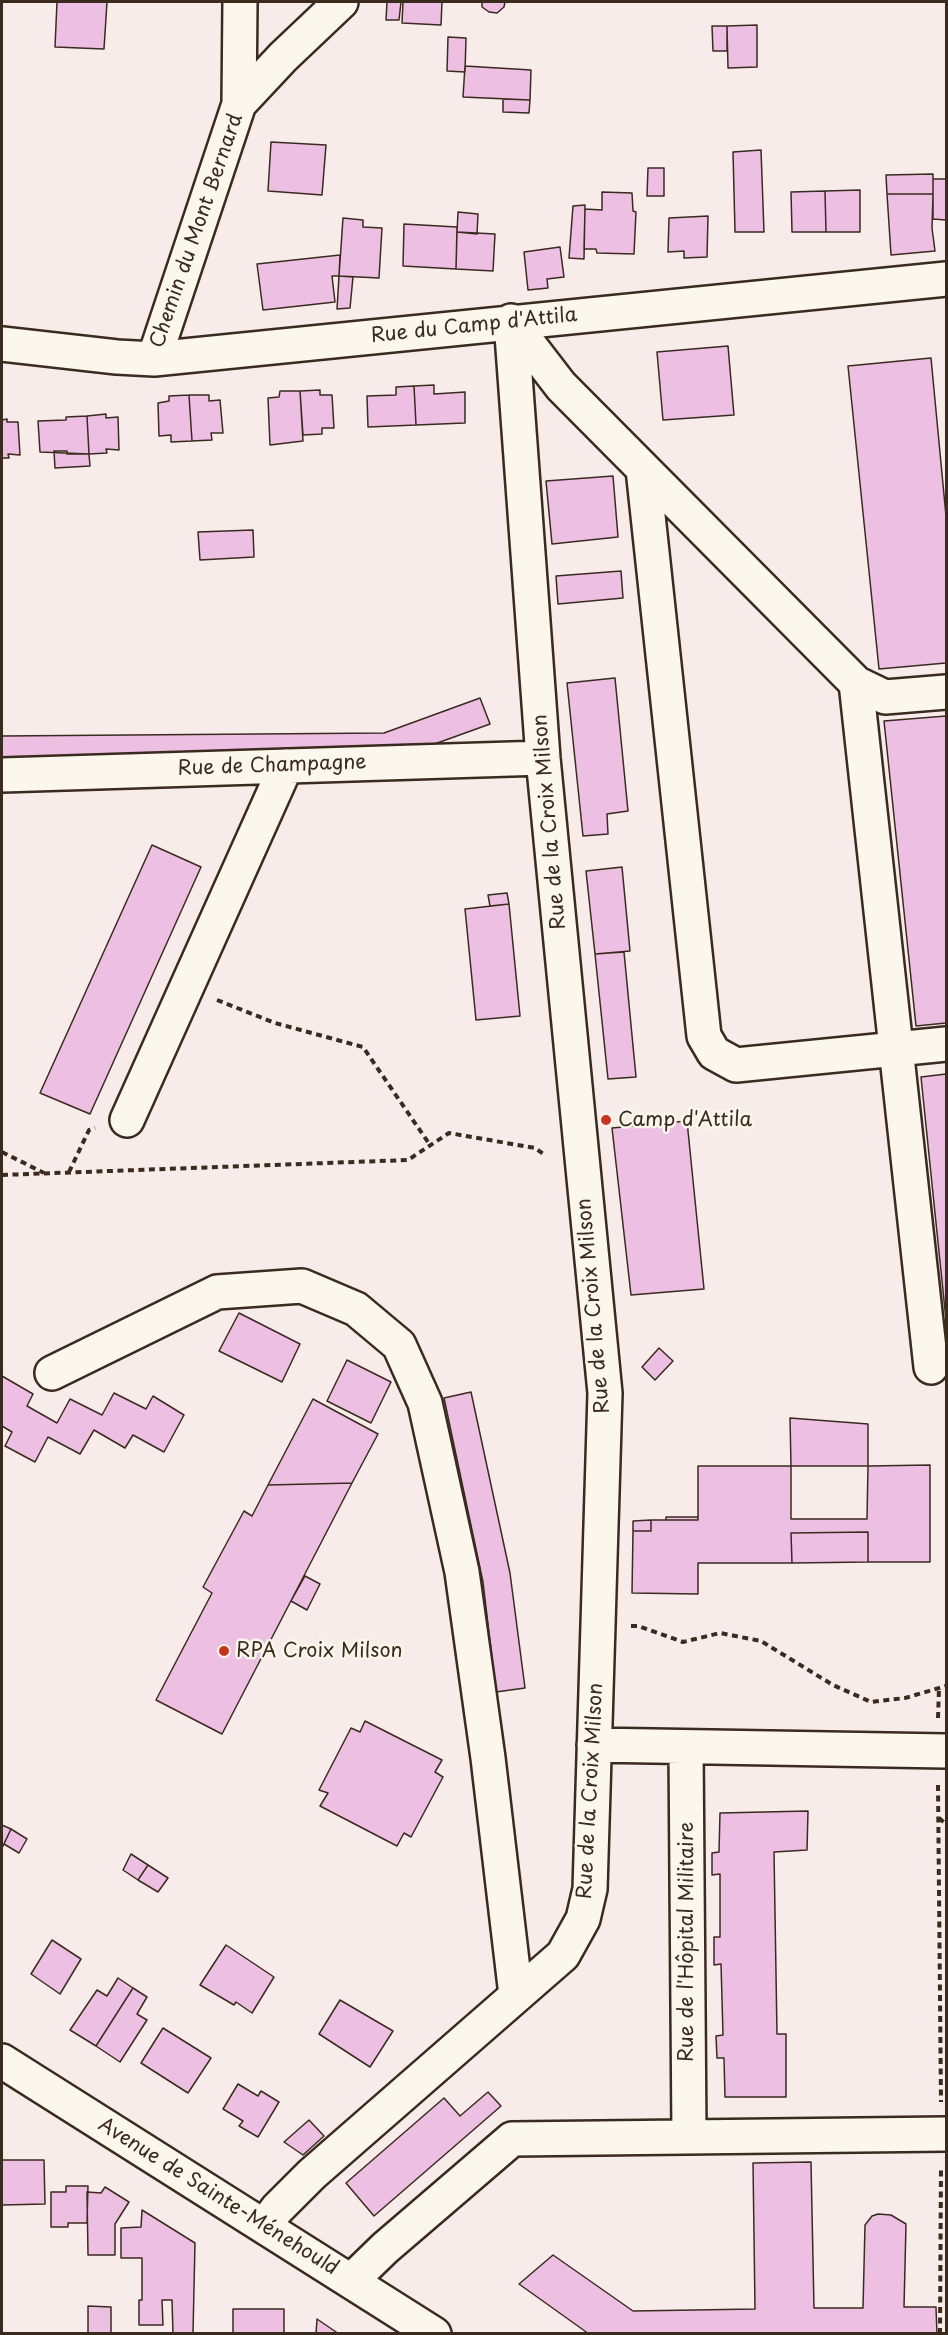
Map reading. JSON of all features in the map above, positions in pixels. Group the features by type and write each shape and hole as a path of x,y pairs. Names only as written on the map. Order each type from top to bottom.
{"street":[{"path":"239,104 240,2"},
{"name":"Chemin du Mont Bernard","path":"154,358 239,104 283,57 341,2"},
{"name":"Rue du Camp d'Attila","path":"2,344 117,357 154,358 946,279"},
{"path":"512,321 561,386 856,683 885,697 946,692"},
{"name":"Rue de la Croix Milson","path":"264,2226 277,2209 312,2174 563,1955 583,1919 590,1889 604,1393 543,758 512,321"},
{"path":"643,470 704,1035 714,1053 736,1065 946,1044"},
{"path":"856,683 931,1367"},
{"name":"Rue de Champagne","path":"2,775 543,758"},
{"path":"127,1120 286,766"},
{"path":"52,1373 217,1292 302,1286 356,1308 399,1345 425,1403 462,1572 488,1758 516,1995"},
{"path":"594,1745 942,1751"},
{"name":"Rue de l'Hôpital Militaire","path":"686,1747 688,2137"},
{"name":"Avenue de Sainte-Ménehould","path":"2,2061 351,2281 420,2330"},
{"path":"351,2281 385,2248 512,2139 944,2134"}],"path":[{"path":"186,987 275,1023 363,1047 430,1145"},
{"path":"69,1172 89,1130 127,1120"},
{"path":"2,1175 408,1160 449,1132 535,1148 584,1182"},
{"path":"2,1152 45,1173"},
{"path":"598,1625 638,1626 683,1642 720,1633 761,1641 833,1685 871,1702 905,1698 946,1686"},
{"path":"939,1688 942,1751 938,1818 944,2134 940,2334"},
{"path":"938,1818 946,1824"},
{"path":"941,2067 946,2062"},
{"path":"941,2224 946,2230"}],"building":[{"path":"57,2 107,2 104,49 55,47"},
{"path":"387,2 401,2 399,20 386,20"},
{"path":"403,2 442,2 441,25 402,23"},
{"path":"482,2 505,2 504,7 497,13 489,12 482,7"},
{"path":"757,25 757,67 728,68 727,26"},
{"path":"712,26 727,26 727,51 713,51"},
{"path":"448,37 466,38 465,72 447,71"},
{"path":"465,66 531,70 530,100 463,97"},
{"path":"503,99 530,100 529,113 503,112"},
{"path":"271,142 326,145 322,195 268,191"},
{"path":"761,150 764,232 735,232 733,152"},
{"path":"648,168 664,168 664,196 647,196"},
{"path":"933,174 933,194 887,194 886,175"},
{"path":"933,179 946,179 946,220 933,219"},
{"path":"860,190 860,232 826,232 825,191"},
{"path":"825,191 826,232 792,232 791,192"},
{"path":"602,192 632,193 633,211 636,212 634,254 597,253 596,249 584,249 585,209 602,210"},
{"path":"887,194 933,194 932,228 935,251 891,255"},
{"path":"585,205 584,259 569,258 573,206"},
{"path":"458,212 478,214 477,234 457,232"},
{"path":"708,216 707,257 684,258 684,251 668,252 669,218"},
{"path":"343,218 363,220 363,227 382,228 379,278 339,276"},
{"path":"404,224 457,227 456,269 403,266"},
{"path":"457,232 495,234 493,271 456,269"},
{"path":"560,247 564,277 547,279 548,288 528,290 524,252"},
{"path":"340,255 339,276 332,276 335,302 263,310 257,264"},
{"path":"339,276 353,277 350,308 337,309"},
{"path":"728,346 734,415 663,420 657,352"},
{"path":"931,358 946,516 946,663 879,669 848,366"},
{"path":"434,385 434,394 465,392 465,423 416,425 414,386"},
{"path":"414,386 416,425 368,427 367,396 396,395 396,387"},
{"path":"320,390 320,395 332,395 334,428 322,428 322,434 303,435 300,391"},
{"path":"280,391 300,391 303,441 270,445 268,398 279,397"},
{"path":"189,395 192,441 171,442 171,435 159,436 158,403 169,401 169,396"},
{"path":"189,395 209,395 209,401 220,400 223,433 211,433 212,440 192,441"},
{"path":"106,414 106,418 118,417 119,450 106,449 107,453 89,454 87,416"},
{"path":"87,416 89,454 40,452 38,421 66,420 66,417"},
{"path":"7,419 7,422 18,422 20,455 8,454 9,458 2,458 2,420"},
{"path":"54,451 67,451 67,454 89,454 90,466 55,468"},
{"path":"613,476 618,537 552,544 546,481"},
{"path":"253,530 254,557 200,560 198,532"},
{"path":"621,571 623,598 558,604 556,576"},
{"path":"615,678 628,811 607,814 608,834 583,836 567,683"},
{"path":"480,698 490,724 393,759 2,762 2,736 384,733"},
{"path":"946,716 946,1023 916,1026 884,721"},
{"path":"152,845 201,867 90,1114 40,1093"},
{"path":"622,867 630,951 595,954 586,871"},
{"path":"507,893 509,904 490,906 488,895"},
{"path":"509,904 520,1016 476,1020 465,909"},
{"path":"624,952 636,1077 608,1079 595,954"},
{"path":"946,1074 946,1320 921,1077"},
{"path":"687,1121 704,1289 631,1295 612,1128"},
{"path":"239,1313 300,1344 282,1382 219,1351"},
{"path":"659,1348 673,1361 655,1380 642,1367"},
{"path":"347,1360 391,1382 371,1423 327,1401"},
{"path":"2,1376 33,1394 27,1406 57,1423 70,1399 102,1415 114,1393 146,1409 153,1396 184,1415 164,1452 133,1435 125,1448 94,1430 80,1454 48,1437 35,1462 5,1446 12,1432 2,1426"},
{"path":"471,1392 510,1573 525,1688 496,1692 483,1582 444,1398"},
{"path":"313,1399 378,1434 352,1483 268,1485"},
{"path":"790,1418 868,1424 868,1466 791,1466"},
{"path":"930,1465 930,1562 868,1562 868,1532 791,1533 792,1563 698,1563 698,1594 632,1593 633,1531 651,1531 651,1520 698,1520 698,1466 791,1466 791,1519 867,1519 868,1466"},
{"name":"RPA Croix Milson","path":"352,1483 222,1734 156,1700 212,1593 203,1587 244,1511 252,1516 268,1485"},
{"path":"666,1517 698,1517 698,1520 666,1520"},
{"path":"651,1520 651,1531 633,1531 633,1521"},
{"path":"868,1532 868,1562 792,1563 791,1533"},
{"path":"305,1576 320,1584 307,1610 291,1601"},
{"path":"365,1721 442,1760 435,1772 443,1777 411,1837 404,1833 397,1846 320,1806 328,1793 319,1790 351,1728 360,1732"},
{"path":"808,1811 807,1850 774,1852 777,2034 786,2034 786,2097 725,2097 724,2058 717,2058 716,2036 723,2035 721,1964 714,1965 714,1937 720,1937 720,1874 712,1875 712,1853 719,1852 720,1813"},
{"path":"2,1825 11,1829 2,1848"},
{"path":"11,1829 27,1839 19,1853 4,1844"},
{"path":"131,1854 148,1865 138,1880 123,1870"},
{"path":"148,1865 168,1878 158,1892 138,1880"},
{"path":"52,1940 81,1959 60,1994 31,1974"},
{"path":"226,1945 274,1977 252,2013 236,2002 234,2005 200,1985"},
{"path":"118,1978 133,1988 96,2046 70,2030 97,1990 107,1996"},
{"path":"133,1988 147,1997 137,2014 147,2020 120,2062 96,2046"},
{"path":"340,2000 393,2031 370,2067 319,2034"},
{"path":"163,2028 211,2058 188,2093 141,2063"},
{"path":"238,2084 258,2096 261,2091 279,2102 258,2137 239,2126 243,2121 223,2109"},
{"path":"488,2092 501,2106 374,2216 346,2183 444,2098 460,2116"},
{"path":"309,2120 324,2136 303,2155 284,2142"},
{"path":"2,2160 44,2160 45,2204 2,2205"},
{"path":"811,2162 814,2308 863,2308 865,2225 872,2216 891,2215 906,2224 904,2307 936,2307 937,2334 589,2334 519,2284 553,2255 633,2311 755,2309 753,2163"},
{"path":"66,2186 88,2186 87,2223 68,2223 68,2227 51,2227 51,2192 66,2192"},
{"path":"105,2187 129,2202 115,2224 115,2255 88,2255 87,2192 101,2193"},
{"path":"142,2210 195,2243 193,2333 173,2334 172,2300 162,2300 163,2325 139,2325 139,2300 142,2300 142,2258 121,2258 121,2228 141,2227"},
{"path":"88,2306 111,2307 111,2334 88,2334"},
{"path":"233,2309 284,2309 284,2334 233,2334"},
{"path":"317,2319 339,2334 316,2334"}],"place":[{"name":"Camp d'Attila","path":"606,1120"},
{"name":"RPA Croix Milson","path":"224,1651"}]}
